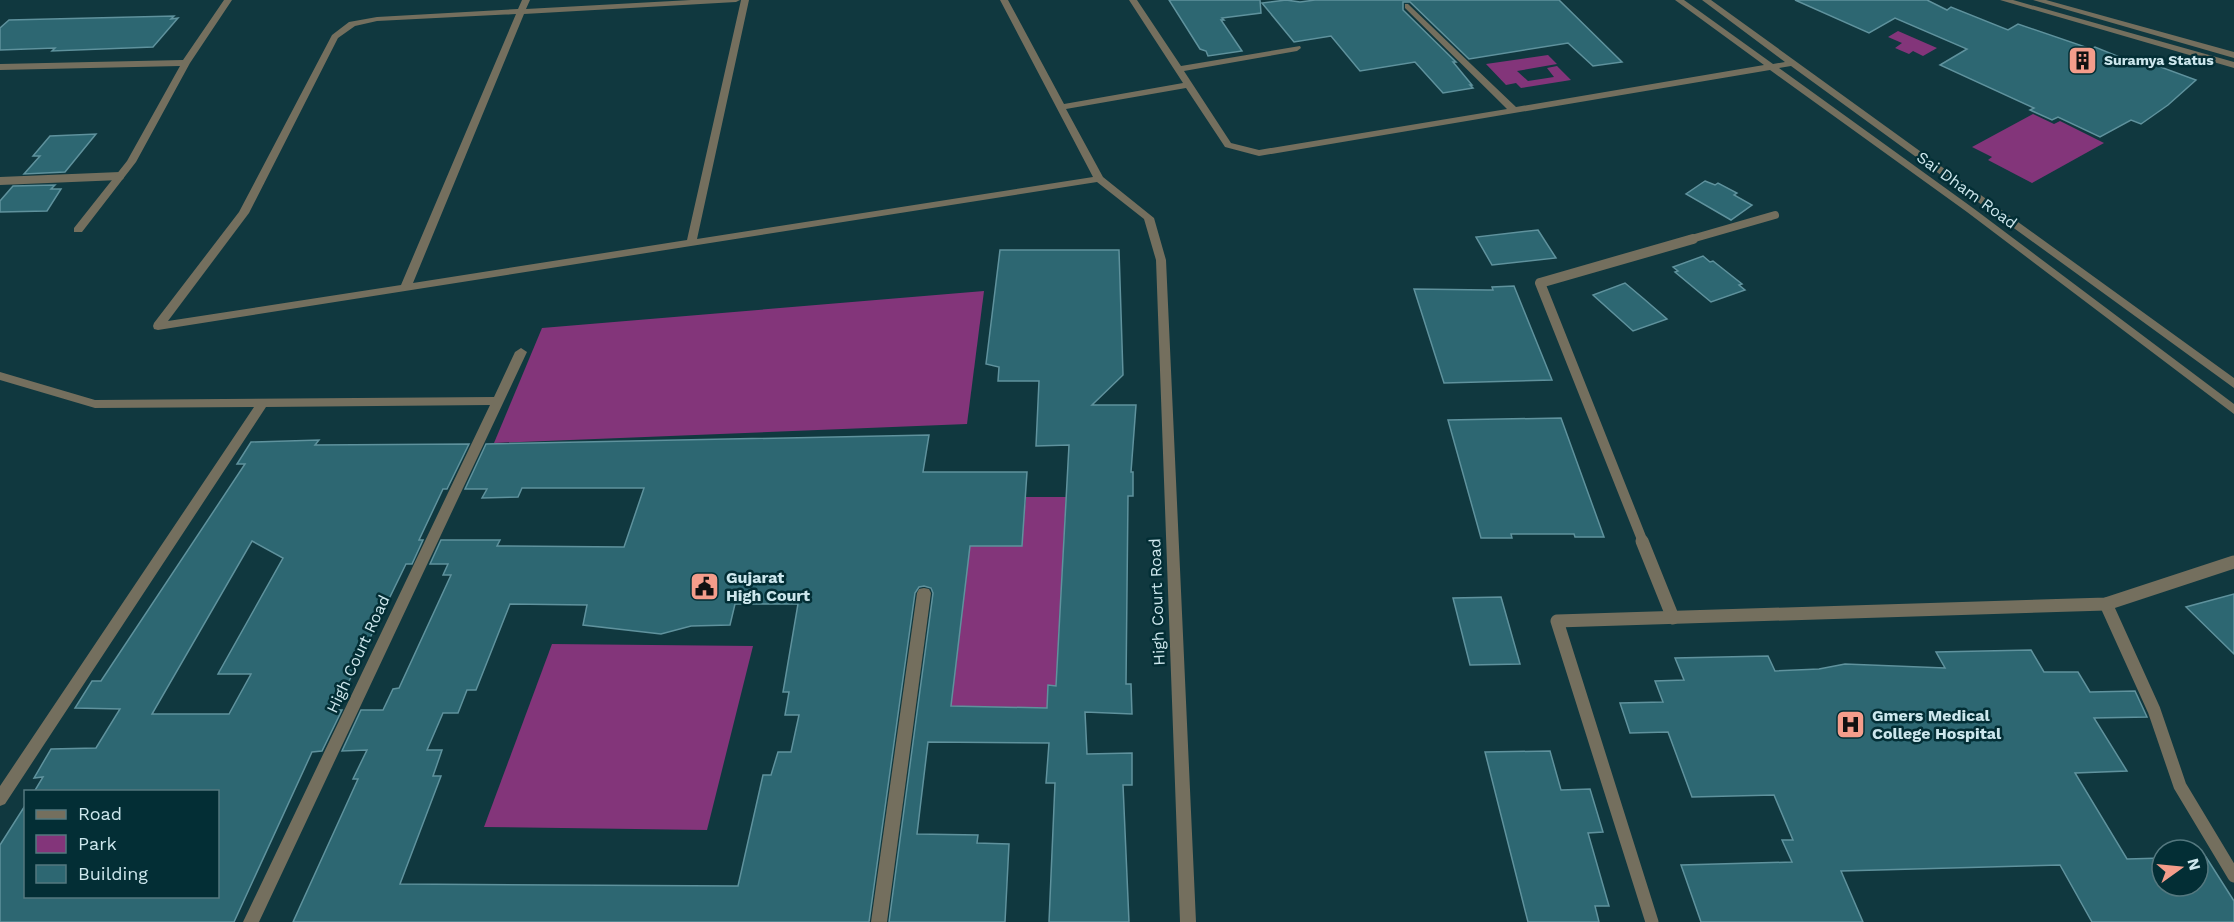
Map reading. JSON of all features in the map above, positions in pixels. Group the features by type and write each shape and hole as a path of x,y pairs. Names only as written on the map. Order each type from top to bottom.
{"street":[{"path":"78,230 131,162 186,63 228,0"},
{"path":"406,286 526,0"},
{"path":"736,0 377,19 352,24 335,37 244,213 158,326 1099,178 1004,0"},
{"path":"691,243 745,0"},
{"path":"1133,0 1228,145 1259,153 1794,63"},
{"name":"Sai Dham Road","path":"1679,0 1970,210 2234,410"},
{"name":"Sai Dham Road","path":"1706,0 2234,384"},
{"path":"2004,0 2234,65"},
{"path":"2037,0 2234,55"},
{"path":"1408,6 1513,109"},
{"path":"1178,69 1297,48"},
{"path":"0,67 186,63"},
{"path":"1061,107 1189,85"},
{"name":"High Court Road","path":"1099,178 1149,218 1161,260 1188,922"},
{"name":"High Court Road","path":"251,922 520,352"},
{"path":"0,376 95,404 498,401"},
{"path":"0,800 263,403"},
{"path":"879,922 924,593"}],"lane":[{"path":"0,181 120,176"},
{"path":"1673,618 1540,283 1775,215"},
{"path":"1652,922 1557,621 2106,603 2234,562"},
{"path":"2106,603 2154,710 2180,786 2234,876"}],"green space":[{"path":"1898,31 1937,48 1923,56 1913,51 1909,54 1895,48 1902,43 1888,37"},
{"path":"1548,55 1557,64 1517,71 1528,81 1554,77 1547,68 1557,66 1571,80 1521,88 1516,83 1506,85 1486,64"},
{"path":"2033,114 2054,124 2060,121 2104,143 2032,183 1988,160 1992,157 1972,147"},
{"path":"984,291 967,424 494,443 542,328"},
{"path":"1026,497 1066,497 1056,686 1048,686 1047,708 951,706 970,546 1021,546"},
{"path":"552,644 753,646 707,830 484,827"}],"building":[{"path":"1169,0 1260,0 1261,13 1222,18 1224,20 1221,20 1242,51 1208,56 1206,51 1200,49"},
{"path":"1286,0 1300,2 1315,0 1559,0 1622,62 1593,66 1568,43 1469,59 1410,2 1403,2 1403,10 1456,62 1453,62 1473,88 1443,93 1415,62 1360,71 1331,36 1294,42 1262,3"},
{"path":"1795,0 1927,0 1947,10 1951,7 2008,30 2018,24 2091,49 2095,47 2144,67 2150,63 2196,80 2168,105 2141,124 2131,120 2100,137 2058,117 2052,120 2030,110 2034,108 1940,65 1967,49 1895,18 1869,33"},
{"path":"174,16 171,19 178,18 153,47 52,51 55,48 0,50 0,28 9,20"},
{"path":"96,134 65,172 24,174 40,156 33,156 50,136"},
{"path":"1705,181 1715,185 1718,183 1737,193 1734,195 1752,205 1731,220 1686,194"},
{"path":"55,185 51,189 61,189 47,211 0,212 0,201 13,186"},
{"path":"1538,230 1556,258 1492,265 1476,237"},
{"name":"Gujarat High Court","path":"1000,250 1119,250 1123,375 1092,405 1136,405 1131,472 1133,472 1133,496 1128,496 1126,684 1131,684 1132,714 1085,712 1087,754 1132,753 1132,785 1123,785 1129,922 1049,922 1055,783 1046,783 1049,743 928,742 917,834 978,835 977,843 1009,844 1005,922 889,922 933,593 931,588 924,586 919,587 915,593 869,922 293,922 358,779 353,779 367,750 342,751 361,710 383,710 393,689 399,688 451,575 443,575 448,564 430,564 441,540 500,540 497,546 624,547 644,488 522,488 518,497 482,498 487,489 465,489 486,444 929,435 923,472 1027,472 1022,546 970,546 951,706 1047,708 1048,685 1056,686 1069,445 1036,446 1039,381 998,381 999,367 986,364","holes":["510,604 587,605 583,625 661,634 691,626 730,625 735,604 798,604 783,692 789,692 785,715 799,715 791,752 778,752 771,775 763,775 738,886 400,884 441,776 433,776 442,750 427,750 443,713 458,713 467,690 476,690"]},
{"path":"1703,256 1742,284 1739,285 1745,290 1711,302 1675,272 1678,271 1673,267"},
{"path":"1625,283 1667,319 1633,331 1593,295"},
{"path":"1514,286 1552,380 1444,383 1414,289 1493,290 1492,287"},
{"path":"1561,418 1604,537 1575,537 1574,534 1511,534 1512,538 1481,538 1448,420"},
{"path":"319,440 315,445 469,444 447,489 443,489 419,540 423,540 412,564 406,564 335,710 342,710 322,751 312,752 234,922 0,922 0,845 24,807 24,898 219,898 219,790 35,790 43,777 34,778 51,749 96,748 120,709 75,708 92,681 101,681 245,464 237,464 251,442","holes":["252,541 283,558 218,674 251,674 229,714 152,714"]},
{"path":"2234,594 2234,654 2186,607"},
{"path":"1501,597 1520,664 1470,665 1453,598"},
{"path":"2031,650 2044,672 2078,672 2090,692 2135,691 2147,717 2094,718 2127,771 2075,773 2127,859 2150,858 2150,898 2210,898 2210,863 2234,901 2234,922 2092,922 2060,865 1841,871 1863,922 1701,922 1681,865 1792,862 1782,840 1793,840 1774,795 1692,797 1668,732 1630,733 1620,703 1663,702 1655,681 1684,680 1675,658 1768,656 1775,671 1819,669 1845,664 1945,668 1936,652"},
{"path":"1550,751 1561,790 1590,789 1603,832 1588,833 1609,906 1595,906 1599,922 1528,922 1485,752"}],"place":[{"name":"Suramya Status","path":"2083,60"},
{"name":"Gujarat High Court","path":"705,586"},
{"name":"Gmers Medical College Hospital","path":"1851,724"}]}
